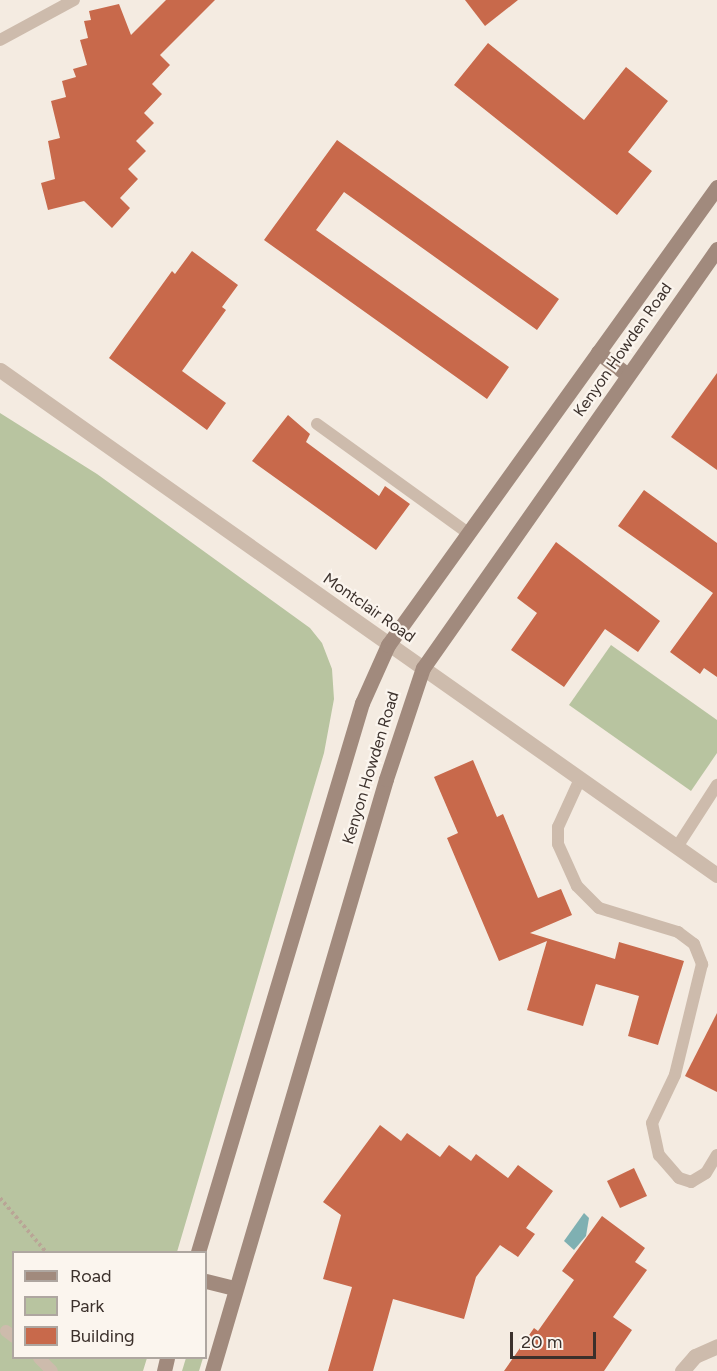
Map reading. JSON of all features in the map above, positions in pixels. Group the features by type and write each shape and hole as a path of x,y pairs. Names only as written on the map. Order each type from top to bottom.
{"street":[{"name":"Kenyon Howden Road","path":"198,1251 362,703 388,645 715,193"},
{"name":"Kenyon Howden Road","path":"212,1371 386,779 423,668 626,374 717,249"},
{"path":"598,352 626,374"},
{"path":"0,355 2,371"},
{"name":"Montclair Road","path":"2,371 717,875"},
{"path":"207,1281 235,1288"},
{"path":"682,1371 695,1356 717,1346"}],"lane":[{"path":"0,40 74,0"},
{"path":"317,424 468,533"},
{"path":"580,779 558,827 558,844 577,886 599,908 678,932 694,944 702,964 675,1076 652,1123 659,1155 673,1173 691,1182 706,1173 717,1155"},
{"path":"677,847 717,785"},
{"path":"40,1359 52,1371"}],"path":[{"path":"0,1198 45,1251"}],"green space":[{"path":"0,413 97,474 310,628 322,643 332,669 334,699 324,753 177,1251 12,1251 12,1359 147,1359 143,1371 0,1371"},
{"path":"611,645 717,720 717,753 691,791 569,705"},
{"path":"186,1359 203,1359 199,1371 182,1371"}],"water":[{"path":"584,1213 589,1218 586,1236 574,1250 564,1241"}],"building":[{"path":"166,0 215,0 160,55 170,65 152,84 162,94 144,113 154,123 136,141 146,151 128,169 138,179 120,198 130,208 112,228 84,201 48,210 41,183 55,179 48,141 60,138 51,101 66,97 62,81 76,77 73,69 87,65 80,40 88,38 84,21 91,20 89,11 119,4 131,35"},
{"path":"465,0 518,0 485,26"},
{"path":"488,43 584,120 626,67 668,101 628,152 652,171 617,215 454,85"},
{"path":"337,140 559,299 537,330 344,192 316,230 509,367 487,399 264,240"},
{"path":"192,251 238,285 222,307 226,310 182,371 226,403 207,430 109,358 172,271 175,274"},
{"path":"717,373 717,470 671,437"},
{"path":"288,415 310,434 306,442 379,496 385,486 410,504 376,550 252,461"},
{"path":"644,490 717,543 717,677 704,668 700,674 670,652 713,593 618,526"},
{"path":"556,542 660,621 638,652 605,629 564,687 511,650 537,613 517,598"},
{"path":"473,760 497,817 503,814 538,898 561,889 572,915 530,933 615,959 619,942 684,961 658,1045 628,1036 639,996 596,984 583,1026 527,1010 547,941 499,961 447,838 458,833 434,777"},
{"path":"717,1013 717,1092 685,1076"},
{"path":"380,1125 401,1141 407,1133 440,1157 449,1145 471,1161 476,1154 508,1178 518,1165 553,1191 526,1228 535,1234 518,1257 500,1245 476,1277 464,1319 393,1299 373,1371 328,1371 352,1287 323,1279 341,1215 323,1202"},
{"path":"634,1168 647,1196 620,1208 607,1181"},
{"path":"602,1216 645,1248 635,1262 647,1270 613,1317 632,1330 604,1371 504,1371 534,1328 538,1331 574,1280 562,1271"}]}
